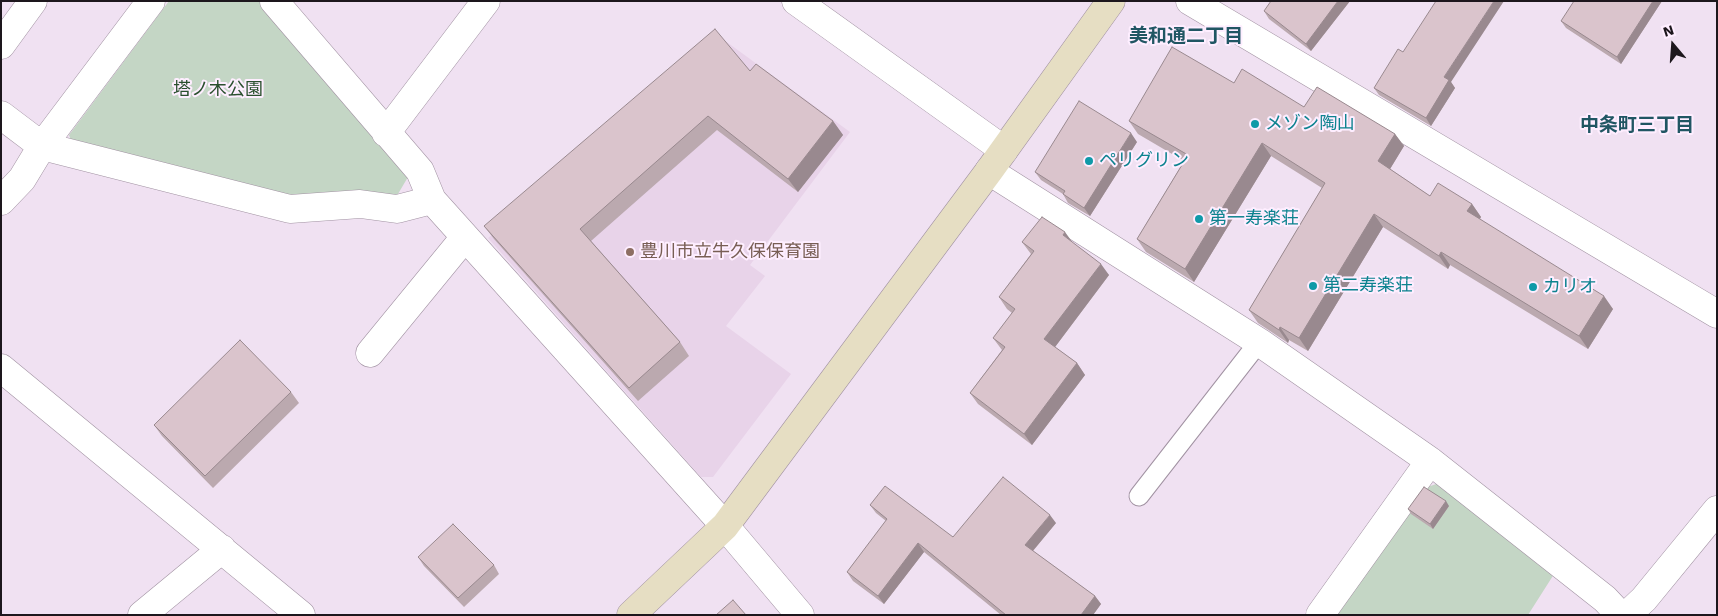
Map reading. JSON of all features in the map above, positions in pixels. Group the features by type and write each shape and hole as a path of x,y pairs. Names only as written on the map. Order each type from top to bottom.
{"street":[{"path":"1,45 33,1"},
{"path":"1,201 22,179 42,146 151,1"},
{"path":"274,1 420,172 432,200 725,526 800,615"},
{"path":"386,133 486,1"},
{"path":"796,1 996,161 1430,461 1605,599 1620,615"},
{"path":"631,615 725,526 996,161 1112,1"},
{"path":"1190,1 1717,314"},
{"path":"1,115 42,146 290,209 360,204 397,209 432,200"},
{"path":"370,353 465,237"},
{"path":"1,368 301,615"},
{"path":"1320,615 1430,461"},
{"path":"1627,615 1644,599 1717,510"},
{"path":"142,615 222,549"}],"lane":[{"path":"1139,496 1259,342"}],"shaded area":[{"name":"豊川市立牛久保保育園","path":"724,40 850,132 750,265 765,276 726,326 791,374 713,477 701,477 488,238"}],"green space":[{"name":"塔ノ木公園","path":"169,1 260,1 408,177 395,199 299,201 73,146 69,135"},
{"path":"1442,482 1556,571 1528,615 1331,615 1419,490"}],"building":[{"path":"1271,1 1338,1 1306,44 1264,11"},
{"path":"1436,1 1494,1 1444,77 1449,80 1426,118 1374,88 1398,49 1403,52"},
{"path":"1574,1 1653,1 1617,57 1561,21"},
{"path":"715,29 750,71 756,64 833,121 788,179 708,116 580,229 680,342 629,388 484,226"},
{"path":"1172,47 1234,83 1242,69 1304,107 1317,87 1395,134 1378,161 1430,196 1438,183 1472,204 1467,211 1604,296 1579,336 1441,252 1439,256 1374,214 1299,338 1280,327 1279,330 1249,310 1325,183 1262,143 1185,269 1137,239 1188,155 1129,121"},
{"name":"ペリグリン","path":"1079,101 1131,133 1084,208 1063,194 1065,191 1035,172"},
{"path":"1042,217 1065,232 1063,235 1101,264 1044,339 1077,363 1024,434 970,393 1005,347 993,338 1015,309 999,297 1034,251 1022,242"},
{"path":"240,340 291,392 205,476 154,425"},
{"path":"1003,477 1050,515 1025,545 1095,596 1081,615 1006,615 918,543 878,596 847,572 887,519 870,505 885,486 953,537"},
{"path":"1424,487 1446,501 1430,524 1408,509"},
{"path":"453,524 494,565 458,598 418,557"},
{"path":"733,600 746,615 716,615"}],"place":[{"name":"メゾン陶山","path":"1255,124"},
{"name":"ペリグリン","path":"1089,161"},
{"name":"第一寿楽荘","path":"1199,219"},
{"name":"豊川市立牛久保保育園","path":"630,252"},
{"name":"第二寿楽荘","path":"1313,286"},
{"name":"カリオ","path":"1533,287"}],"district":[{"name":"美和通二丁目","path":"1186,36"},
{"name":"中条町三丁目","path":"1637,125"}]}
